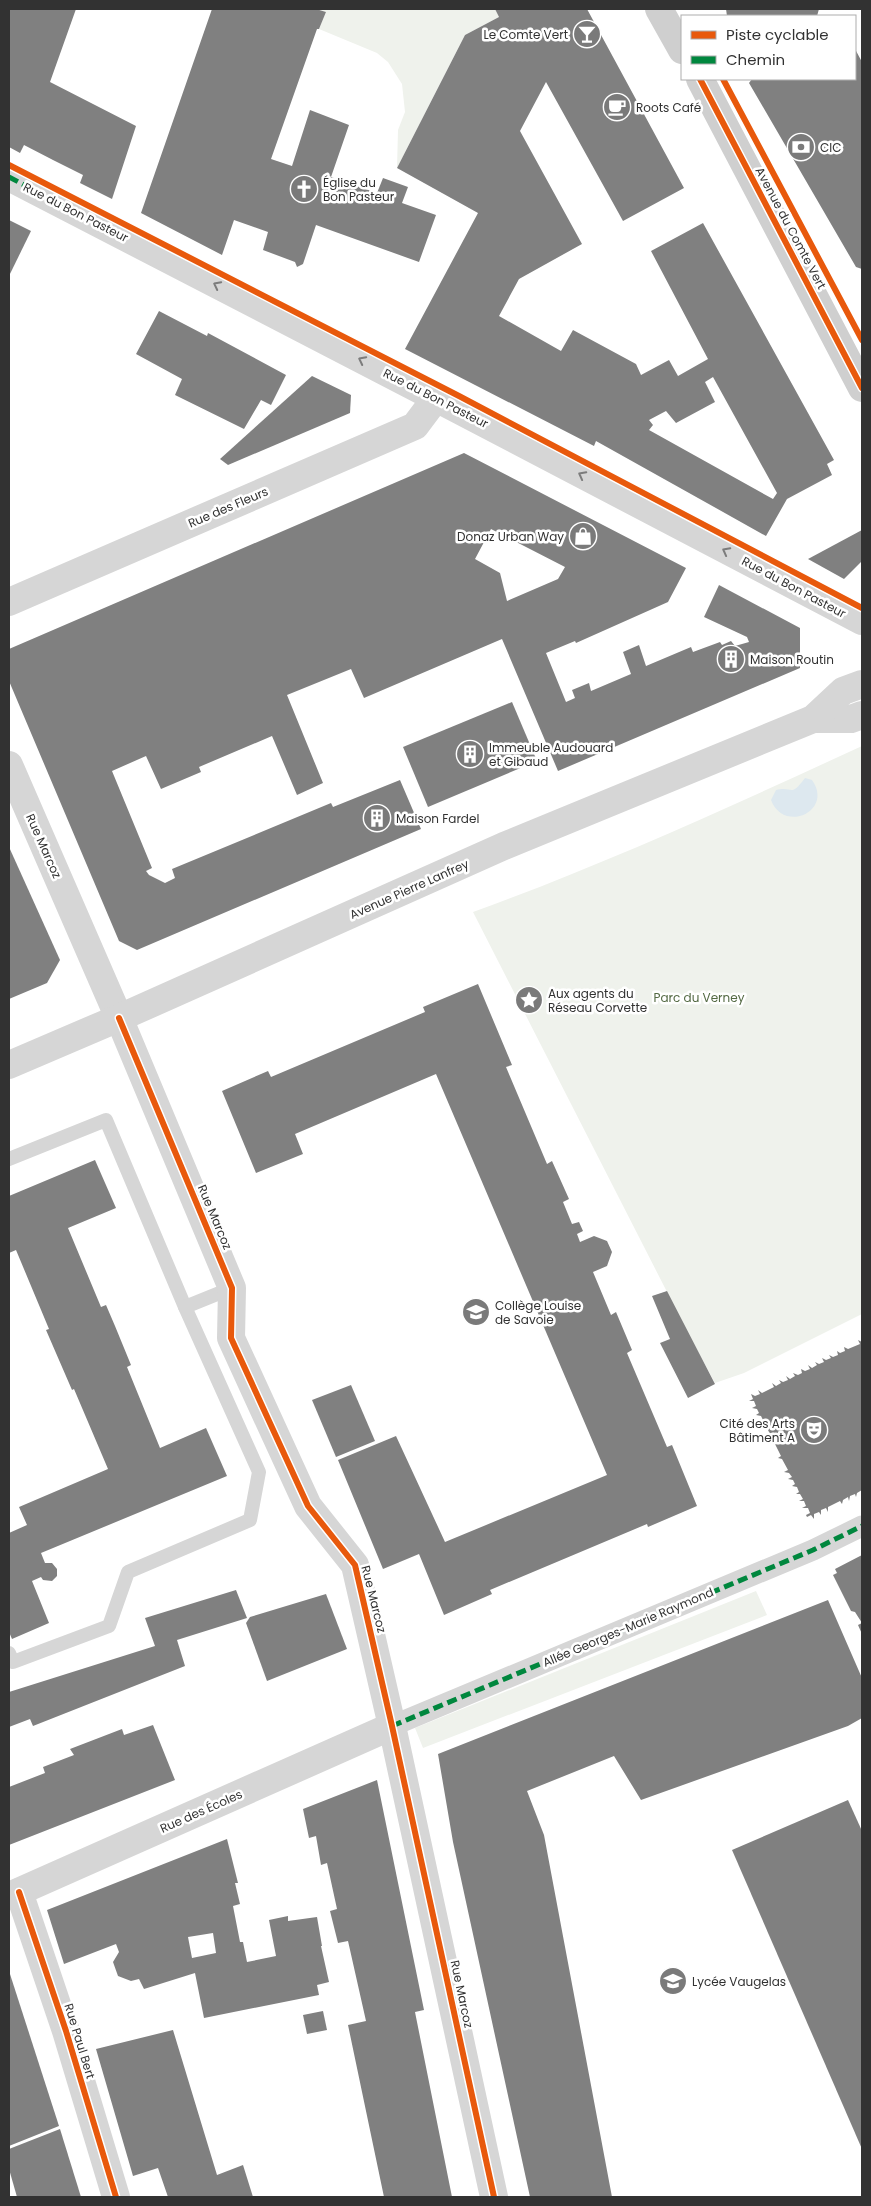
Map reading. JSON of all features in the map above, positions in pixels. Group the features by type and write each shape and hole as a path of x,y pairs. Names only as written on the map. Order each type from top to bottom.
{"main road":[{"path":"659,9 681,48"},
{"name":"Avenue du Comte Vert","path":"701,80 862,388"}],"street":[{"name":"Rue du Bon Pasteur","path":"9,177 862,621"},
{"name":"Rue des Fleurs","path":"9,602 415,426 436,398"},
{"name":"Avenue Pierre Lanfrey","path":"9,1065 119,1018 504,846 813,719 843,691 862,684"},
{"name":"Avenue Pierre Lanfrey","path":"813,719 851,718 862,715"},
{"name":"Rue Marcoz","path":"9,765 119,1018 232,1288 231,1338 308,1506 355,1564 494,2197"},
{"name":"Allée Georges-Marie Raymond","path":"392,1726 812,1550 862,1526"},
{"name":"Rue des Écoles","path":"14,1894 392,1726"},
{"name":"Rue Paul Bert","path":"14,1894 66,2031 116,2197"}],"lane":[{"path":"9,1159 106,1120 185,1307 259,1472 250,1520 128,1572 109,1626 13,1662 9,1653"},
{"path":"185,1307 232,1288"}],"green space":[{"path":"316,9 495,9 499,17 465,35 397,168 398,130 405,112 402,84 388,62 377,53 319,29 326,12"},
{"name":"Parc du Verney","path":"862,746 862,1314 744,1373 715,1383 473,912 620,854"},
{"path":"756,1591 767,1615 423,1748 415,1728"}],"shaded area":[{"path":"805,778 812,780 817,791 817,801 812,809 805,814 795,817 786,816 777,810 771,800 776,790 794,790"}],"building":[{"path":"9,9 76,9 50,82 136,126 112,199 80,183 83,175 24,145 20,153 9,147"},
{"path":"212,9 316,9 326,12 319,29 317,29 271,159 292,166 310,110 349,125 331,177 377,193 383,178 408,187 402,203 436,215 419,262 316,225 303,264 297,267 295,262 263,250 268,232 234,220 222,255 141,213"},
{"path":"495,9 587,9 684,188 623,221 546,82 520,131 582,244 519,279 499,316 561,351 573,330 636,364 641,375 669,360 678,376 708,359 651,251 703,223 834,460 827,464 832,475 787,499 766,536 596,441 594,446 405,349 478,213 397,168 465,35 499,17","holes":["713,377 777,493 773,499 649,430 653,425 649,420 666,411 676,423 715,402 705,382"]},
{"path":"726,9 819,9 817,15 727,15"},
{"path":"856,51 862,62 862,269 856,267 749,83 751,80 856,80"},
{"path":"9,220 31,231 9,276"},
{"path":"159,311 207,336 208,333 286,375 271,405 261,400 244,429 175,395 182,379 136,354"},
{"path":"312,376 351,395 350,413 228,465 220,459"},
{"path":"464,453 686,568 668,602 576,643 575,641 546,653 566,702 575,698 572,690 589,683 591,691 631,674 623,652 639,645 646,666 691,647 693,652 720,642 722,645 731,641 735,646 749,642 747,637 704,617 719,585 800,628 800,668 558,771 502,639 364,698 351,669 287,695 323,783 297,795 272,736 199,767 201,772 161,789 146,756 112,771 152,868 146,871 149,875 165,883 175,878 172,869 331,803 333,807 400,780 421,829 137,950 119,941 9,681 9,649","holes":["491,529 565,567 558,579 507,601 500,573 475,559"]},
{"path":"862,530 862,561 844,579 808,559"},
{"name":"Immeuble Audouard et Gibaud","path":"512,702 537,761 428,807 403,747"},
{"path":"9,847 60,960 47,983 9,999"},
{"path":"478,984 512,1065 506,1067 547,1164 552,1161 569,1199 563,1202 572,1224 579,1222 583,1231 577,1234 580,1242 594,1236 607,1241 612,1252 607,1266 593,1272 611,1315 616,1312 632,1350 627,1353 667,1447 672,1445 697,1506 648,1527 647,1524 490,1590 492,1594 444,1615 419,1554 383,1569 338,1460 396,1436 445,1542 607,1475 436,1074 295,1134 303,1154 256,1173 222,1091 268,1071 271,1077 425,1012 423,1007"},
{"path":"95,1160 116,1208 68,1228 101,1307 106,1305 115,1326 131,1365 127,1367 160,1448 206,1428 227,1476 41,1553 45,1563 52,1563 57,1569 57,1576 52,1581 43,1580 41,1577 32,1581 49,1623 12,1639 9,1632 9,1533 27,1525 19,1507 108,1469 74,1389 72,1390 46,1330 49,1329 16,1250 9,1253 9,1196"},
{"path":"667,1291 715,1384 688,1398 660,1343 670,1339 652,1296"},
{"name":"Cité des Arts Bâtiment A","path":"858,1340 862,1342 862,1490 857,1493 856,1497 855,1494 850,1496 849,1501 848,1497 843,1500 842,1504 840,1501 828,1507 828,1512 826,1508 821,1510 821,1515 819,1512 814,1514 814,1519 811,1515 807,1517 806,1515 810,1513 808,1508 802,1508 806,1506 804,1501 799,1501 803,1499 800,1494 796,1494 799,1492 797,1487 792,1486 795,1484 793,1480 788,1479 792,1477 789,1473 784,1472 788,1470 782,1459 778,1458 781,1456 775,1444 770,1444 774,1442 772,1437 767,1436 770,1434 768,1430 763,1429 767,1427 764,1422 759,1422 763,1420 761,1416 756,1415 759,1413 757,1409 752,1408 756,1406 754,1401 749,1401 753,1399 751,1394 755,1396 760,1394 758,1390 762,1393 774,1387 772,1383 776,1386 781,1383 779,1380 783,1382 788,1380 786,1376 790,1379 795,1376 793,1373 798,1375 802,1373 801,1369 805,1371 810,1369 808,1365 812,1368 817,1365 815,1362 819,1364 824,1362 822,1358 826,1360 831,1358 829,1355 833,1357 838,1355 837,1351 840,1353 845,1351 844,1347 848,1349 860,1344"},
{"path":"351,1385 375,1441 336,1457 312,1400"},
{"path":"862,1555 862,1623 855,1612 851,1611 833,1575 837,1573 835,1569"},
{"path":"236,1590 247,1618 177,1640 185,1666 33,1726 30,1719 9,1727 9,1692 155,1646 145,1618"},
{"path":"326,1594 347,1649 267,1681 246,1623 250,1617"},
{"path":"828,1600 862,1678 862,1718 848,1726 641,1800 614,1756 527,1791 544,1835 612,2197 530,2197 453,1842 438,1754"},
{"path":"862,1623 862,1634 858,1625"},
{"path":"153,1725 175,1780 9,1845 9,1787 45,1773 43,1767 74,1755 70,1749 122,1729 124,1735"},
{"path":"377,1780 424,2010 415,2012 452,2197 384,2197 348,2025 366,2021 348,1941 338,1943 330,1911 337,1909 327,1863 321,1865 316,1836 309,1838 303,1809"},
{"path":"848,1800 862,1831 862,2149 732,1850"},
{"path":"227,1839 238,1883 235,1883 240,1904 233,1906 240,1942 243,1942 247,1962 276,1956 269,1920 288,1916 288,1921 317,1917 329,1982 317,1985 319,1995 204,2018 195,1973 144,1989 139,1979 131,1981 118,1976 113,1962 119,1952 116,1944 64,1964 47,1910","holes":["213,1933 216,1953 192,1958 188,1937"]},
{"path":"9,1971 59,2126 9,2146"},
{"path":"323,2011 327,2030 307,2034 303,2015"},
{"path":"173,2030 217,2175 243,2165 253,2197 168,2197 158,2168 133,2176 96,2049"},
{"path":"60,2129 81,2197 17,2197 9,2169 9,2149"}],"marked path":[{"path":"9,177 110,230"},
{"path":"392,1726 813,1550 862,1526"}],"cycle path":[{"path":"701,80 862,388"},
{"path":"724,80 862,340"},
{"path":"9,165 459,396 862,608"},
{"path":"119,1018 232,1288 231,1338 308,1506 355,1565 392,1726 494,2197"},
{"path":"19,1892 66,2031 116,2197"}],"place":[{"name":"Le Comte Vert","path":"587,34"},
{"name":"Roots Café","path":"617,107"},
{"name":"CIC","path":"801,147"},
{"name":"Église du Bon Pasteur","path":"304,189"},
{"name":"Donaz Urban Way","path":"583,536"},
{"name":"Maison Routin","path":"731,659"},
{"name":"Immeuble Audouard et Gibaud","path":"470,754"},
{"name":"Maison Fardel","path":"377,818"},
{"name":"Aux agents du Réseau Corvette","path":"529,1000"},
{"name":"Collège Louise de Savoie","path":"476,1312"},
{"name":"Cité des Arts Bâtiment A","path":"814,1430"},
{"name":"Lycée Vaugelas","path":"673,1981"}]}
